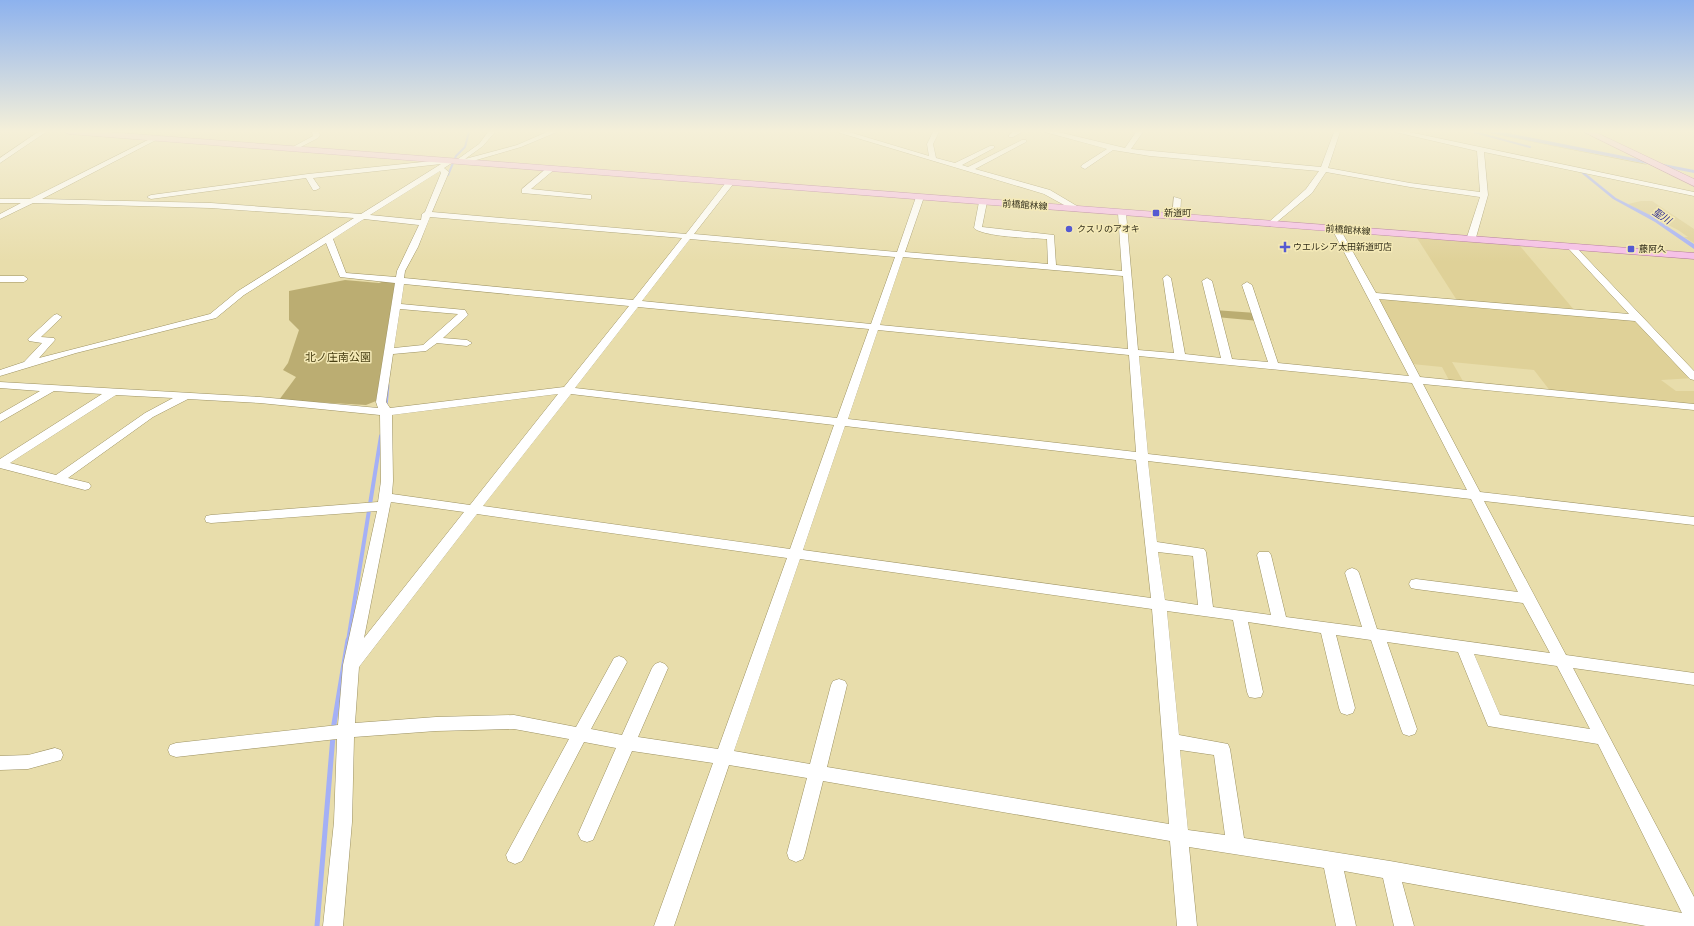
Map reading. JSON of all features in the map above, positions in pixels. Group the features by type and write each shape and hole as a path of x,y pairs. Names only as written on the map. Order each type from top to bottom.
{"main road":[{"name":"前橋館林線","path":"630,175 1694,256"},
{"path":"1677,175 1694,183"}],"street":[{"path":"0,217 30,200 80,175"},
{"path":"125,201 316,175"},
{"path":"0,373 29,363 213,316 241,293 431,175"},
{"path":"333,926 343,822 346,731 351,665 387,481 386,412 381,402 395,306 401,271 414,248 422,223 444,175"},
{"path":"544,175 525,191 588,197"},
{"path":"990,175 1047,192 1078,210"},
{"path":"1272,224 1309,191 1320,175"},
{"path":"1358,175 1429,188 1484,195"},
{"path":"1472,239 1471,237 1484,195 1482,175"},
{"path":"1603,175 1694,194"},
{"path":"308,176 316,188"},
{"path":"351,665 730,183"},
{"path":"664,926 725,757 794,553 920,197"},
{"path":"1176,217 1177,199"},
{"path":"0,200 125,201 364,217 422,223"},
{"path":"983,202 978,228 987,231 1051,237 1052,268"},
{"path":"1122,213 1142,457 1159,606 1170,741 1188,926"},
{"path":"426,214 1128,274"},
{"path":"1336,229 1373,296 1528,598 1603,738 1694,917"},
{"path":"328,238 343,274 1694,408"},
{"path":"1571,246 1694,376"},
{"path":"1167,278 1180,357"},
{"path":"0,279 24,279"},
{"path":"1207,281 1227,361"},
{"path":"1247,285 1274,366"},
{"path":"1373,296 1639,318"},
{"path":"389,352 426,348 437,340 463,315 462,312 395,306"},
{"path":"29,363 50,340 33,339 57,317"},
{"path":"437,340 467,343"},
{"path":"0,385 274,402 386,412 567,390 1694,521"},
{"path":"0,419 52,388"},
{"path":"85,486 0,464 113,392"},
{"path":"58,479 149,415 185,396"},
{"path":"211,519 384,502 473,509 794,553 1159,606 1694,678"},
{"path":"1151,546 1199,552 1206,612"},
{"path":"1264,555 1280,622"},
{"path":"1352,573 1409,729"},
{"path":"1416,584 1528,598"},
{"path":"1239,616 1255,692"},
{"path":"1327,628 1347,708"},
{"path":"1463,646 1494,721 1603,738"},
{"path":"516,855 619,662"},
{"path":"587,834 660,668"},
{"path":"796,853 839,685"},
{"path":"176,750 346,731 436,724 514,722 582,733 627,743 725,757 1173,833 1180,837 1332,860 1694,925"},
{"path":"1170,741 1222,749 1236,846"},
{"path":"0,763 28,762 55,755"},
{"path":"1332,860 1346,926"},
{"path":"1390,870 1404,926"}],"shaded area":[{"path":"1641,201 1652,201 1694,229 1694,243 1684,237 1688,237 1678,230 1628,204"},
{"path":"1417,238 1520,246 1575,311 1637,320 1694,378 1661,380 1676,391 1694,391 1694,406 1551,392 1534,370 1452,362 1464,383 1450,382 1442,367 1412,364 1379,300 1458,302"}],"green space":[{"name":"北ノ庄南公園","path":"345,280 379,283 387,280 395,282 376,401 366,405 279,400 296,377 283,370 288,363 299,330 289,320 289,291"},
{"path":"1214,310 1256,313 1259,321 1216,317"}],"water":[{"path":"1584,175 1588,175 1616,198 1650,215 1694,244 1694,249 1655,222 1613,199"}],"waterway":[{"path":"386,406 388,385"},
{"path":"348,641 381,436"},
{"path":"333,730 348,640"},
{"path":"317,926 333,736"}],"place":[{"name":"新道町","path":"1156,213"},
{"name":"クスリのアオキ","path":"1069,229"},
{"name":"ウエルシア太田新道町店","path":"1285,247"},
{"name":"藤阿久","path":"1631,249"}],"water label":[{"name":"聖川","path":"1662,216"}]}
